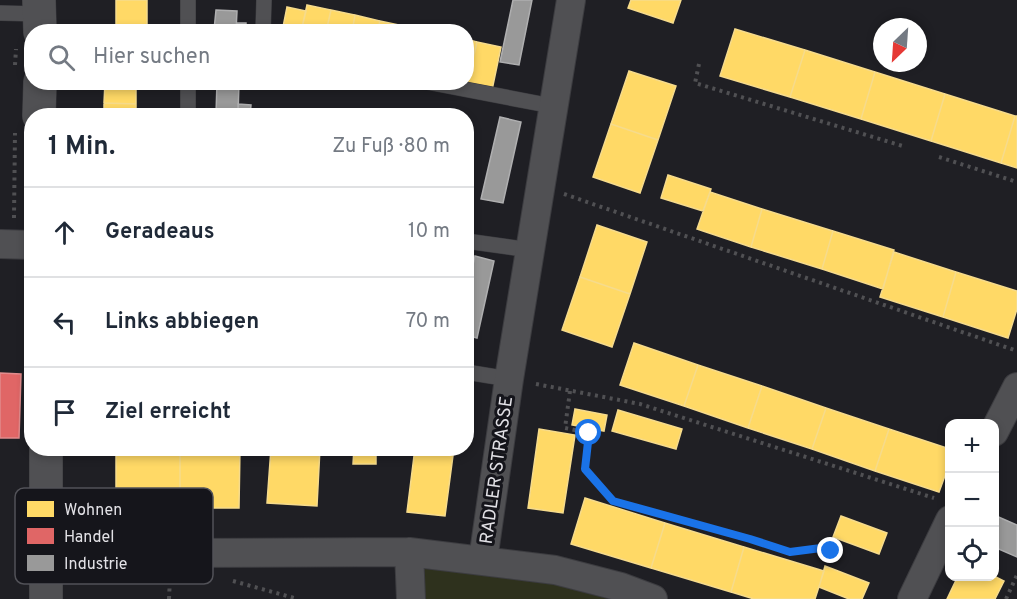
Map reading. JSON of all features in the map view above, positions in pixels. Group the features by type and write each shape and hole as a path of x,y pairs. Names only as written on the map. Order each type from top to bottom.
{"street":[{"name":"RADLER STRASSE","path":"483,561 509,379 571,0"},
{"path":"39,108 40,90"},
{"path":"0,244 24,245"},
{"path":"999,422 1017,387"},
{"path":"46,456 46,488"},
{"path":"912,599 944,510"},
{"path":"409,552 411,599"},
{"path":"213,553 409,552 555,570 621,587 652,599"},
{"path":"46,584 46,599"}],"lane":[{"path":"188,0 188,24"},
{"path":"263,24 264,0"},
{"path":"0,13 39,15"},
{"path":"188,90 188,108"},
{"path":"469,90 552,106"},
{"path":"474,242 530,250"},
{"name":"RADLER STRASSE","path":"474,373 509,379"}],"path":[{"path":"699,64 695,83 906,147"},
{"path":"939,157 1017,182"},
{"path":"541,186 1017,351"},
{"path":"509,379 640,404 944,510"},
{"path":"570,391 565,428 589,433 585,469 613,501 790,552 821,548 831,551"},
{"path":"224,553 233,582 298,599"},
{"path":"1006,599 1017,575"}],"green space":[{"path":"424,569 480,573 550,583 608,599 424,599"}],"building: Wohnen":[{"path":"116,0 147,0 147,24 116,24"},
{"path":"631,0 681,0 673,23 628,8"},
{"path":"307,5 331,10 328,24 303,24"},
{"path":"287,7 306,11 303,24 284,24"},
{"path":"331,10 355,15 353,24 328,24"},
{"path":"355,15 380,21 379,24 353,24"},
{"path":"380,21 394,24 379,24"},
{"path":"735,29 805,50 790,97 720,76"},
{"path":"477,42 501,47 492,90 474,86 474,55"},
{"path":"805,50 875,72 861,119 790,97"},
{"path":"629,71 676,86 658,140 611,124"},
{"path":"875,72 945,94 931,141 861,119"},
{"path":"105,90 136,90 136,104 104,103"},
{"path":"945,94 1015,116 1001,163 931,141"},
{"path":"104,103 136,104 136,108 104,108"},
{"path":"1015,116 1017,116 1017,168 1001,163"},
{"path":"611,124 658,140 640,193 593,177"},
{"path":"668,175 711,189 703,211 661,198"},
{"path":"710,192 762,209 751,247 697,229"},
{"path":"762,209 833,231 822,269 751,247"},
{"path":"597,225 647,242 630,294 580,277"},
{"path":"833,231 894,250 883,289 822,269"},
{"path":"894,252 956,272 943,317 880,297"},
{"path":"956,272 1017,291 1017,309 1008,338 943,317"},
{"path":"580,277 630,294 612,347 562,330"},
{"path":"634,343 698,365 684,406 620,385"},
{"path":"698,365 762,386 748,428 684,406"},
{"path":"762,386 826,408 812,449 748,428"},
{"path":"826,408 889,429 875,471 812,449"},
{"path":"575,409 607,415 604,431 572,425"},
{"path":"618,410 682,429 676,449 612,431"},
{"path":"539,429 575,435 563,513 528,508"},
{"path":"889,429 945,447 945,476 939,492 875,471"},
{"path":"116,456 180,456 180,488 116,488"},
{"path":"180,456 240,456 239,508 213,508 213,488 180,488"},
{"path":"270,456 320,456 317,506 267,503"},
{"path":"354,456 376,456 376,464 353,464"},
{"path":"414,456 453,456 445,516 407,512"},
{"path":"585,498 665,523 651,568 571,544"},
{"path":"841,516 887,533 879,554 833,537"},
{"path":"665,523 744,547 731,592 651,568"},
{"path":"744,547 824,571 815,599 754,599 731,592"},
{"path":"825,566 869,583 862,599 849,599 819,587"},
{"path":"999,578 1004,581 995,599 947,599 956,581 999,581"}],"building: Handel":[{"path":"0,373 21,374 19,438 0,438"}],"building: Industrie":[{"path":"513,0 532,0 519,65 500,62"},
{"path":"216,10 237,11 236,24 215,24"},
{"path":"217,90 239,90 238,108 216,108"},
{"path":"238,104 251,105 251,108 238,108"},
{"path":"500,117 521,122 503,203 481,199"},
{"path":"475,256 494,261 477,338 474,337"},
{"path":"999,517 1017,525 1017,557 999,549"}],"route":[{"path":"589,433 585,469 613,501 790,552 821,548 831,551"}]}
